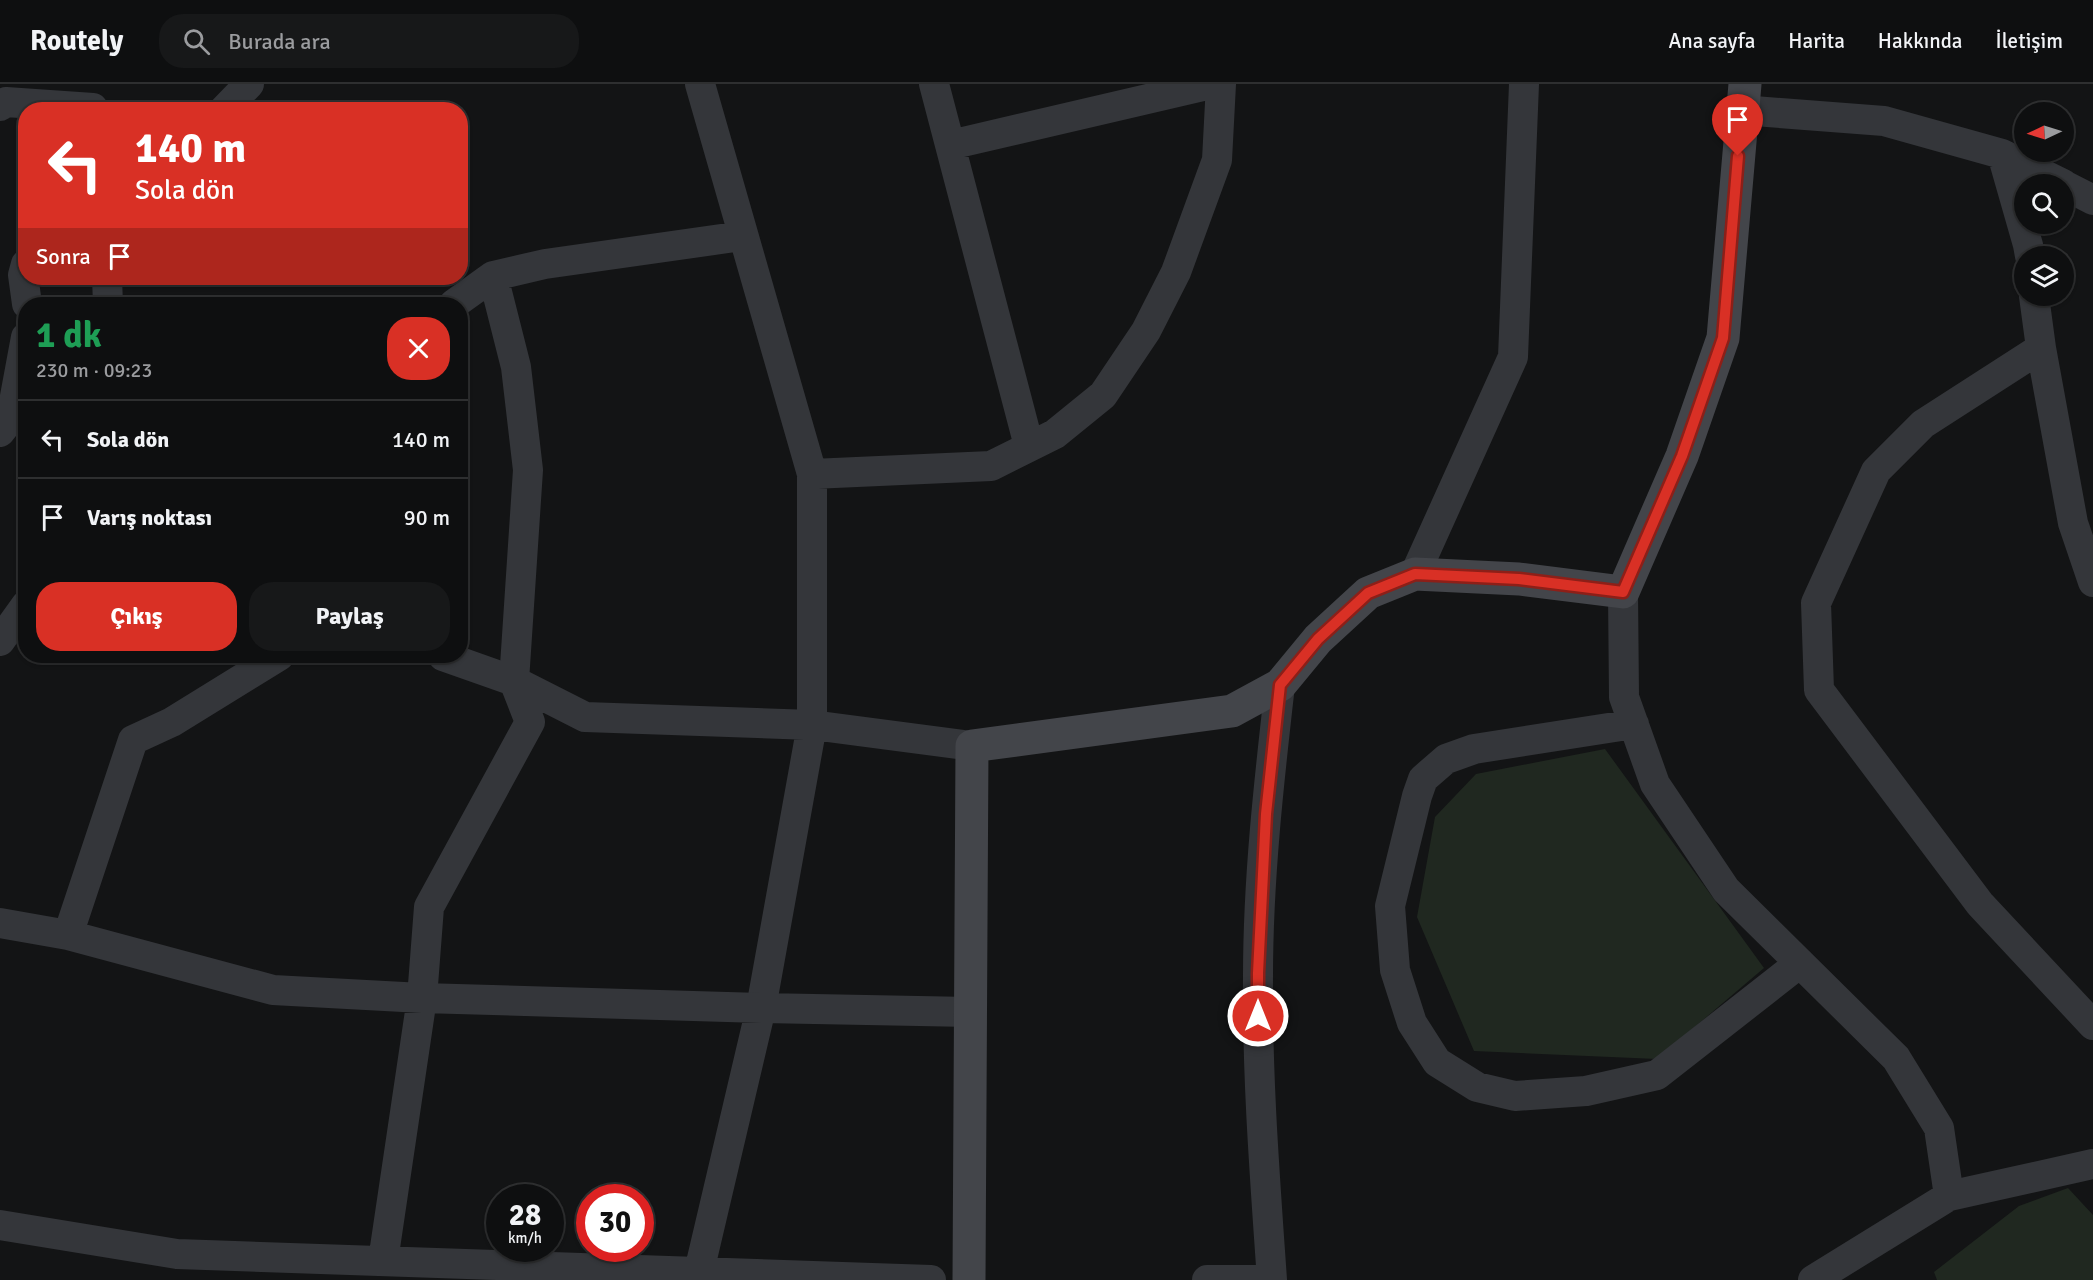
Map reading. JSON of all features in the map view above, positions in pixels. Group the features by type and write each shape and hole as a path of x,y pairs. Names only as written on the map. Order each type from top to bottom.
{"street":[{"path":"232,102 249,84"},
{"path":"698,1276 761,1008 812,725 812,474 700,84"},
{"path":"934,84 1029,447"},
{"path":"950,146 1212,84"},
{"path":"812,474 991,466 1055,434 1103,395 1146,331 1176,272 1217,160 1221,84"},
{"path":"1415,574 1513,357 1524,84"},
{"path":"1949,1196 1939,1128 1896,1058 1726,891 1655,784 1624,697 1623,592 1682,456 1723,338 1743,97 1884,121 2002,154 2041,174"},
{"path":"0,106 6,102 93,100"},
{"path":"2002,154 2028,246"},
{"path":"2074,190 2093,200"},
{"path":"464,297 493,276 545,264 742,236"},
{"path":"383,1261 422,998 429,907 530,722 514,681 528,470 516,367 493,276"},
{"path":"2035,306 2073,524 2093,582"},
{"path":"2041,348 1923,424 1876,471 1816,603 1819,690 1980,904 2093,1025"},
{"path":"0,432 11,418 18,380"},
{"path":"463,663 514,681 585,717 812,725 972,746 1232,711 1280,685 1318,639 1368,593 1415,574 1519,579 1623,592"},
{"path":"0,641 18,616"},
{"path":"68,935 133,740 172,722 268,663"},
{"path":"1208,1280 1272,1280 1258,1058 1258,973 1266,814 1280,685"},
{"path":"1634,724 1474,749 1446,759 1423,779 1390,906 1395,970 1412,1023 1437,1062 1477,1087 1515,1096 1586,1091 1656,1075 1800,963"},
{"path":"969,1280 972,746"},
{"path":"0,923 68,935 273,990 422,998 971,1012"},
{"path":"1813,1280 1949,1196 2093,1164"},
{"path":"0,1225 177,1254 698,1276 931,1280"}],"shaded area":[{"path":"1605,749 1764,968 1657,1059 1474,1051 1417,917 1435,817 1476,774"},
{"path":"2068,1188 2093,1215 2093,1280 1937,1280 1934,1272 2019,1206"}],"route":[{"path":"1258,1016 1266,814 1280,685 1318,639 1368,593 1415,574 1519,579 1623,592 1682,456 1723,338 1738,156"}]}
